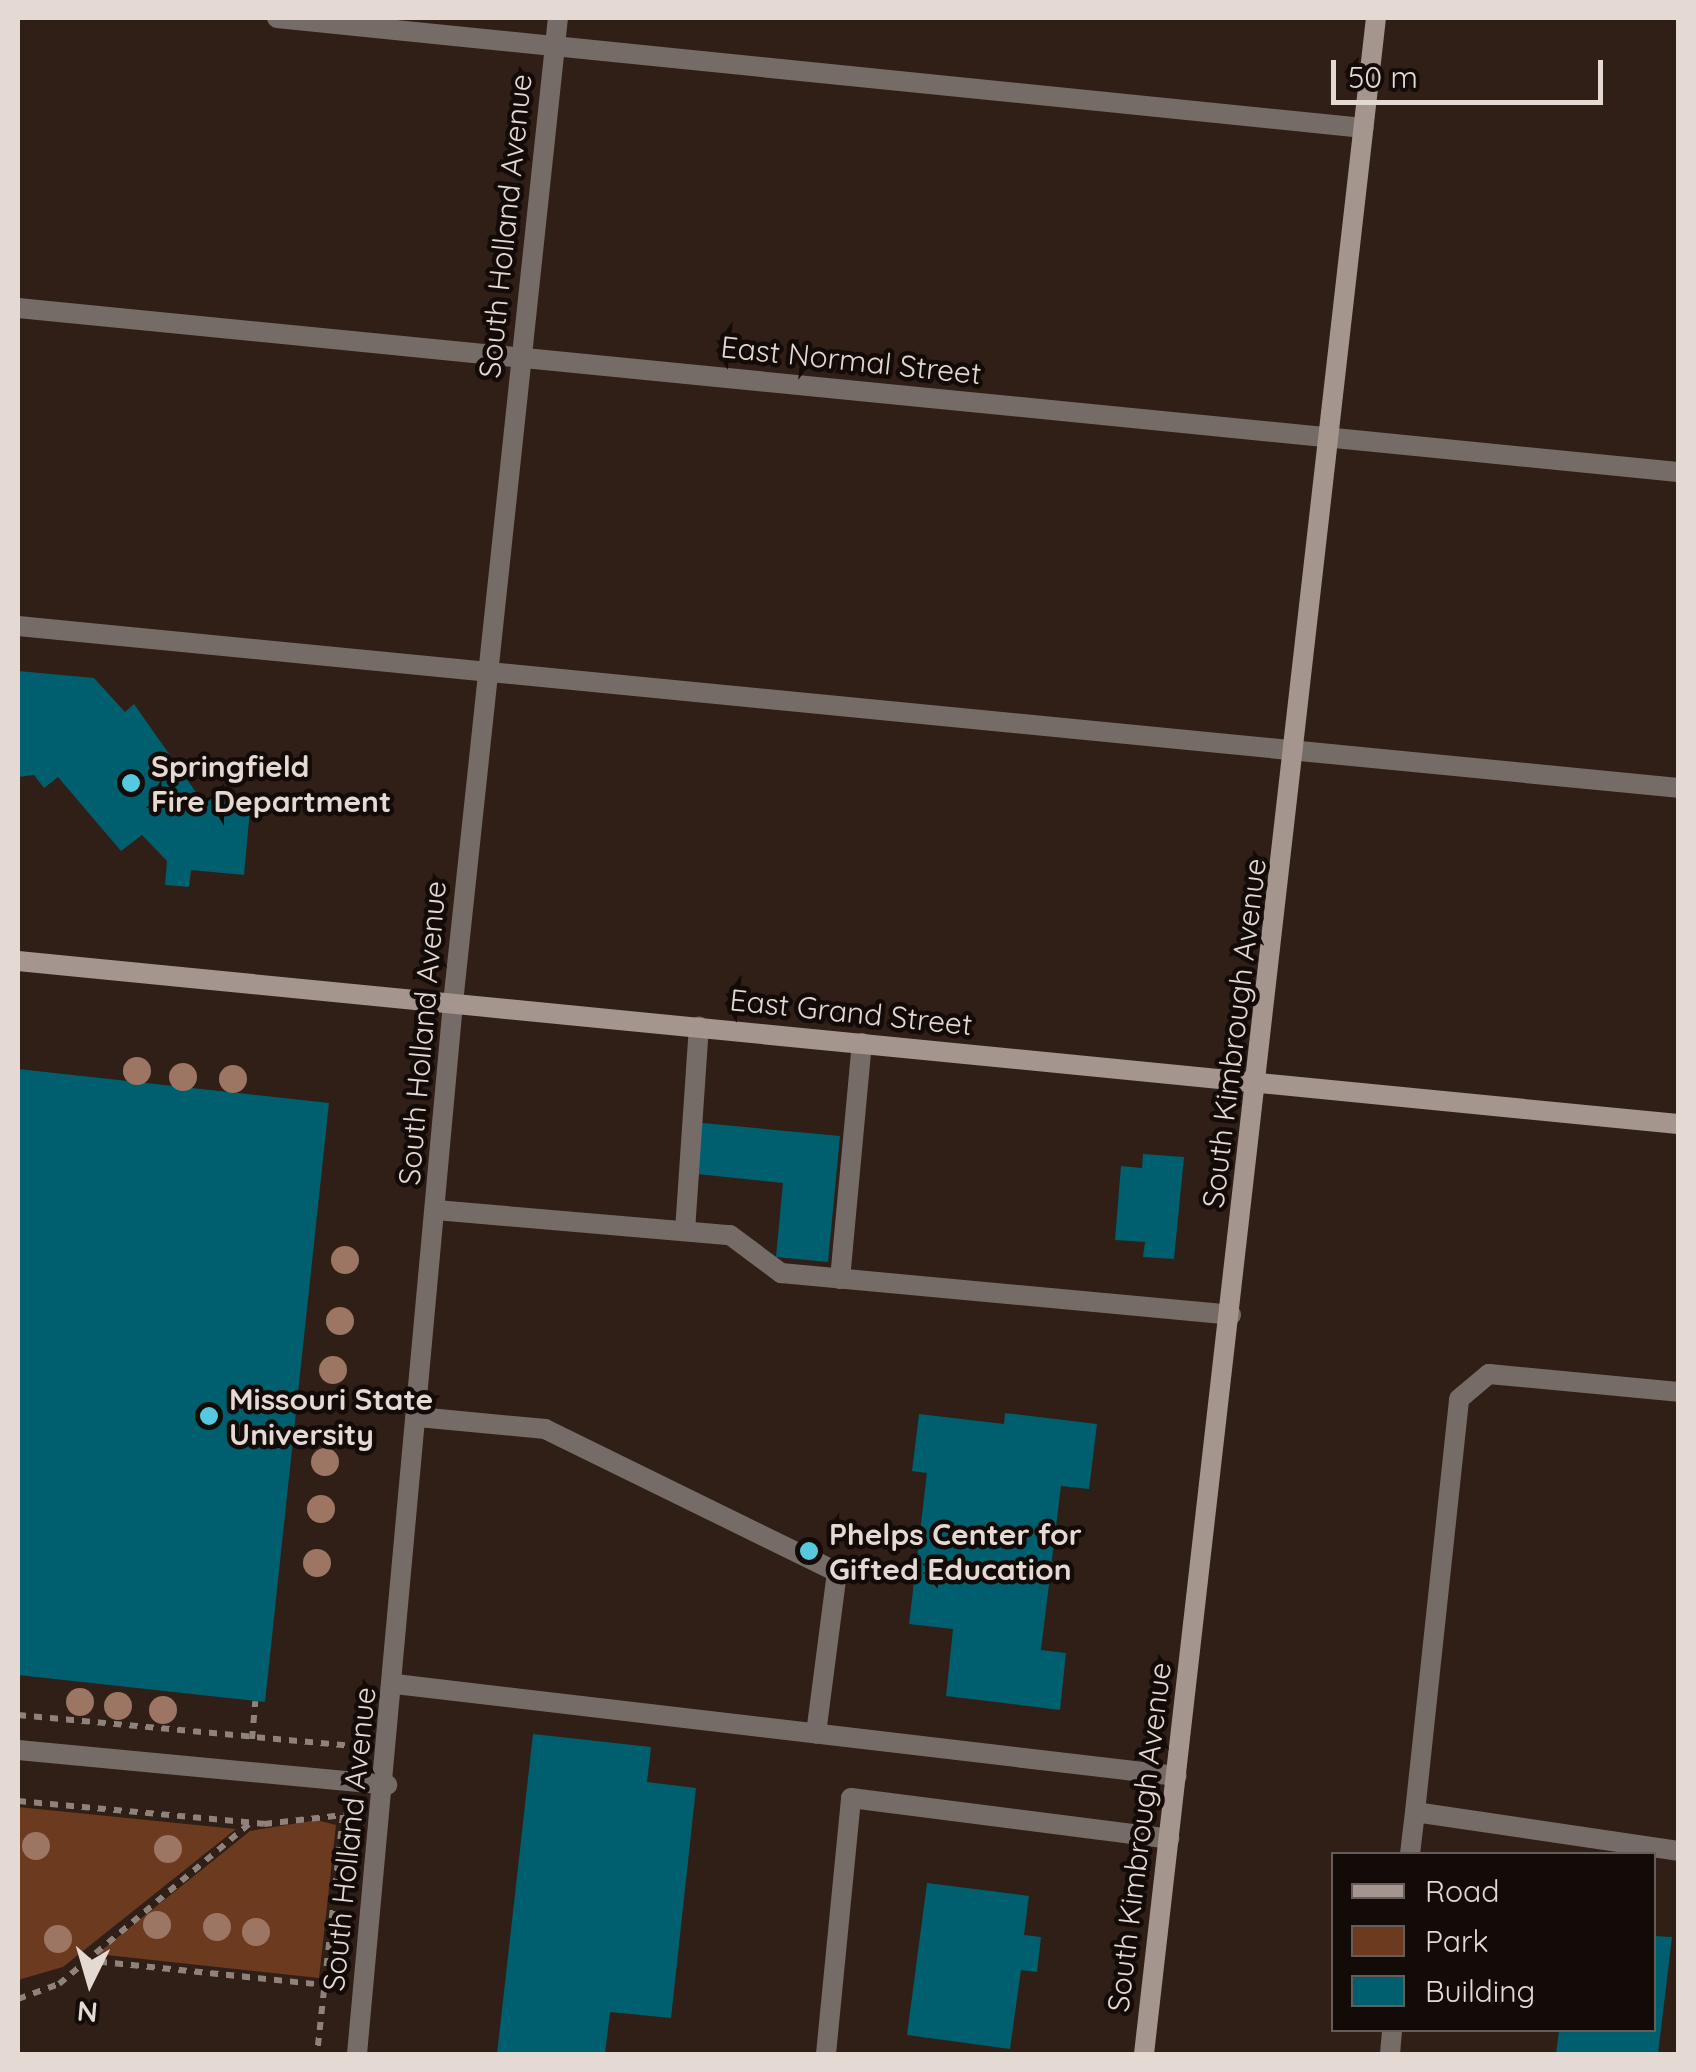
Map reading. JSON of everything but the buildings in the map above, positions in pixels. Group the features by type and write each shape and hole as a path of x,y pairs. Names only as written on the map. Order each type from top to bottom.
{"main road":[{"name":"South Kimbrough Avenue","path":"1144,2054 1296,750 1376,18"},
{"name":"East Grand Street","path":"18,961 1678,1124"}],"street":[{"path":"277,18 1363,128"},
{"name":"South Holland Avenue","path":"357,2054 387,1785 454,1003 558,18"},
{"name":"East Normal Street","path":"18,308 1678,472"},
{"path":"18,626 1678,788"},
{"path":"685,1231 699,1026"},
{"path":"840,1279 862,1043"},
{"path":"436,1210 730,1235 782,1273 1231,1316"},
{"path":"1410,1852 1458,1399 1488,1374 1678,1392"},
{"path":"418,1417 545,1429 837,1572 816,1734"},
{"path":"395,1684 1177,1776"},
{"path":"18,1750 387,1785"},
{"path":"826,2054 851,1798 1169,1839"},
{"path":"1414,1812 1678,1852"}],"path":[{"path":"252,1739 255,1701"},
{"path":"18,1715 351,1746"},
{"path":"18,1800 249,1823 343,1816 317,2054"},
{"path":"18,1999 59,1984 82,1960 249,1823"},
{"path":"82,1960 325,1985"}],"green space":[{"path":"18,1807 236,1829 63,1967 18,1980"},
{"path":"317,1820 336,1825 319,1978 97,1954 250,1831"}],"place":[{"name":"Springfield Fire Department","path":"131,783"},
{"name":"Missouri State University","path":"209,1416"},
{"name":"Phelps Center for Gifted Education","path":"809,1551"}]}
